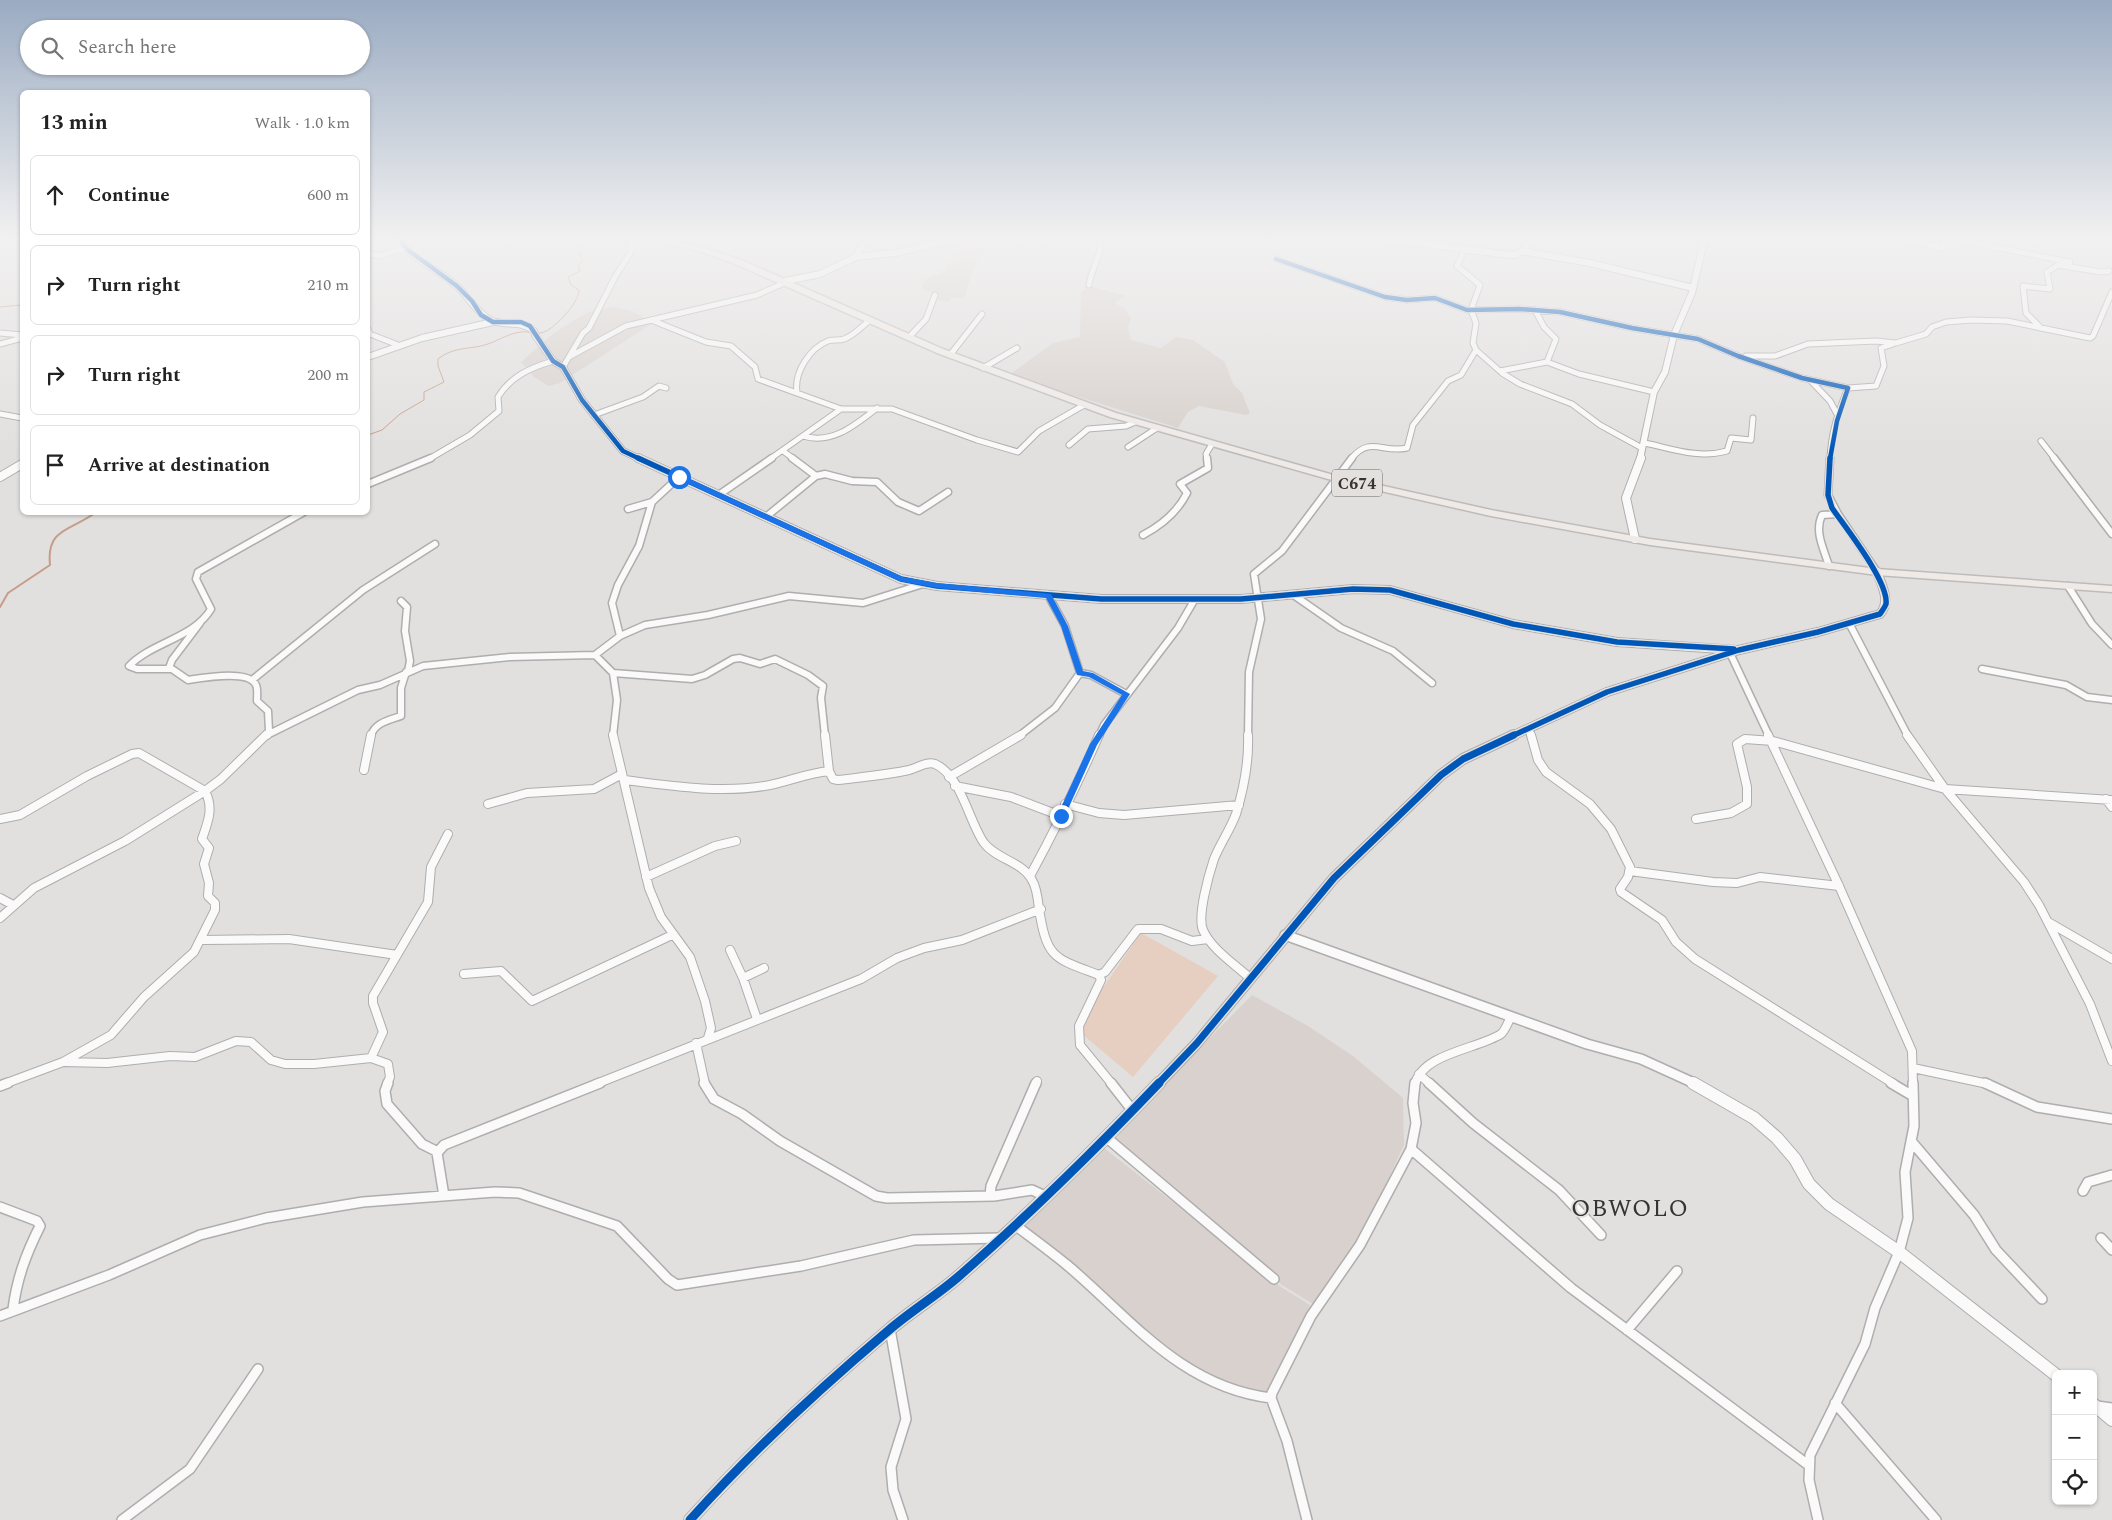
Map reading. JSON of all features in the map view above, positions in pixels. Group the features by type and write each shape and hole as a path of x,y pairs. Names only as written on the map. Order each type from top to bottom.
{"main road":[{"name":"C674","path":"842,308 983,368 1135,422 1337,478 1491,513 1635,539 1877,572 2112,589"}],"street":[{"path":"477,308 482,315 493,322"},
{"path":"562,366 583,333 590,328 601,308"},
{"path":"569,357 622,328 702,308"},
{"path":"909,337 929,317 931,308"},
{"path":"1462,308 1471,310 1535,310 1571,314 1702,340 1738,356 1810,380 1848,388 1871,388 1876,386 1884,366 1880,351 1882,348 1926,334 1932,327 1946,322 1997,320 2090,338 2093,336 2105,308"},
{"path":"1635,539 1626,498 1636,478 1654,392 1666,372 1674,335 1685,308"},
{"path":"2025,308 2026,313 2041,328"},
{"path":"1471,310 1476,323 1473,343 1476,350 1500,371 1520,384 1572,404 1600,425 1644,445 1703,455 1727,451 1731,438 1751,440 1753,418"},
{"path":"1535,310 1544,327 1556,339 1547,362"},
{"path":"950,355 982,314"},
{"path":"650,320 706,342 731,346 755,367 758,379 773,386 797,392 841,409 892,408 984,443 1018,452 1039,431 1084,405"},
{"path":"797,392 796,386 799,370 807,356 828,342 850,335 870,320"},
{"path":"370,356 398,345 493,322 521,322 530,326 553,361 562,366 594,415 623,451 720,494 887,574 922,584 1101,599 1259,598 1353,589 1390,590 1474,615 1551,631 1617,642 1734,651"},
{"path":"0,333 20,336"},
{"path":"370,334 398,345"},
{"path":"0,344 20,337"},
{"path":"1738,356 1775,356 1808,344 1876,341 1896,343"},
{"path":"983,368 1017,348"},
{"path":"1251,979 1208,940 1202,928 1201,913 1210,872 1239,805 1249,756 1247,700 1249,672 1261,619 1254,577 1255,572 1282,551 1359,449 1364,446 1398,450 1407,448 1413,425 1448,381 1461,375 1476,350"},
{"path":"370,483 423,462 461,442 499,411 498,397 507,384 523,370 553,361"},
{"path":"1547,362 1549,366 1654,392"},
{"path":"1500,371 1528,364 1547,362"},
{"path":"1810,380 1830,401 1837,414"},
{"path":"594,415 643,396 659,386 666,388"},
{"path":"690,1520 724,1482 792,1417 890,1329 957,1278 1107,1138 1197,1043 1334,878 1442,775 1463,760 1607,692 1734,651 1849,623 1883,612 1886,599 1877,572 1838,514 1828,495 1831,438 1837,414 1848,388"},
{"path":"803,436 818,440 826,439 862,420 877,408"},
{"path":"720,494 841,409"},
{"path":"0,414 20,418"},
{"path":"1069,445 1088,429 1126,426 1135,422"},
{"path":"1128,447 1157,428"},
{"path":"2041,441 2111,531"},
{"path":"1142,534 1162,524 1177,510 1187,493 1180,484 1208,468 1206,454 1212,444"},
{"path":"783,451 816,476"},
{"path":"0,477 20,465"},
{"path":"766,516 816,476 825,474 852,481 877,482 898,502 918,511 948,492"},
{"path":"628,509 652,502 679,477"},
{"path":"620,636 612,603 618,585 639,546 652,502"},
{"path":"1828,566 1818,524 1822,515 1838,514"},
{"path":"170,668 172,660 211,609 197,582 198,572 299,515"},
{"path":"252,680 355,597 435,544"},
{"path":"265,736 293,724 358,690 380,685 423,666 510,656 595,655 620,636 645,625 708,615 780,598 801,597 857,604 922,584"},
{"path":"2068,586 2092,624 2112,645"},
{"path":"1048,596 1065,626 1080,674"},
{"path":"1295,596 1341,628 1393,651 1432,683"},
{"path":"1030,876 1061,816 1065,804 1078,782 1101,731 1126,694 1178,628 1195,599"},
{"path":"364,770 372,731 379,724 401,716 401,688 410,661 405,631 407,607 401,601"},
{"path":"0,918 34,888 125,841 205,791 221,779 269,731 268,711 256,701 257,686 252,680 228,675 188,680 170,668 137,669 129,666 139,657 201,622"},
{"path":"1849,623 1901,724 1945,789 2024,882 2048,922 2090,1004 2112,1061"},
{"path":"1734,651 1772,741 1907,1035 1912,1051 1914,1126 1905,1172 1908,1218 1899,1252 1875,1308 1865,1344 1807,1464 1818,1520"},
{"path":"595,655 613,673 616,700 613,738 634,818 637,844 646,877 661,917 672,935 690,957 711,1028 708,1038"},
{"path":"613,673 692,679 705,675 733,659 740,658 760,664 775,659 797,672 818,680 823,686 821,698 829,772 833,779 838,780 897,772 928,764 934,764 942,769 966,804 985,845 1003,860 1030,876 1041,909 1046,943 1050,952 1099,976"},
{"path":"1982,669 2066,685 2087,697 2112,700"},
{"path":"949,777 1029,728 1056,707 1070,682 1080,674 1091,675 1126,694"},
{"path":"1529,729 1538,760 1546,772 1590,804 1603,817 1611,829 1630,871"},
{"path":"1696,820 1731,813 1747,804 1747,787 1737,744 1745,739 1772,741 1945,789 2109,799 2112,807"},
{"path":"0,819 20,815 87,776 135,753 144,755 167,771 205,791 210,801 210,817 202,834 204,843 209,848 204,864 209,883 208,896 215,903 215,910 194,952 144,997 124,1023 111,1035 63,1062 0,1086"},
{"path":"488,804 527,794 594,789 624,777 692,789 769,785 809,773 829,772"},
{"path":"954,786 1011,796 1061,816"},
{"path":"1065,804 1099,813 1124,815 1239,805"},
{"path":"371,1058 383,1032 373,1003 373,996 428,902 431,867 448,834"},
{"path":"646,877 715,846 736,841"},
{"path":"1630,871 1713,882 1737,883 1754,877 1839,886"},
{"path":"1630,871 1620,889 1621,892 1662,920 1683,950 1811,1034 1913,1096"},
{"path":"0,898 13,905"},
{"path":"444,1196 438,1152 444,1145 708,1038 861,979 897,958 924,948 962,940 1041,909"},
{"path":"2048,922 2112,959"},
{"path":"1099,976 1105,972 1138,929 1161,929 1192,940 1208,940"},
{"path":"464,974 501,971 532,1001 672,935"},
{"path":"1285,935 1587,1044 1641,1059 1678,1074 1720,1097 1754,1118 1777,1138 1795,1159 1809,1184 1829,1204 1899,1252 2052,1372"},
{"path":"201,940 289,939 397,955"},
{"path":"730,950 743,978 757,1019"},
{"path":"743,978 764,968"},
{"path":"1099,976 1100,980 1079,1026 1080,1044 1133,1111"},
{"path":"1307,1520 1287,1441 1270,1398 1311,1316 1360,1246 1411,1148 1416,1123 1413,1103 1415,1082 1419,1074 1444,1056 1502,1033 1511,1017"},
{"path":"63,1062 107,1063 170,1056 195,1056 236,1041 251,1042 271,1060 285,1064 314,1064 371,1058 388,1064 390,1077 385,1091 387,1104 422,1144 438,1152"},
{"path":"696,1043 703,1081 714,1099 742,1114 780,1141 871,1193 887,1198 990,1196 1032,1190 1045,1196"},
{"path":"1913,1068 1985,1083 2037,1107 2112,1119"},
{"path":"1419,1074 1474,1124 1559,1190 1601,1235"},
{"path":"990,1196 991,1186 1036,1081"},
{"path":"1107,1138 1274,1279"},
{"path":"1911,1141 1974,1215 1996,1250 2042,1299"},
{"path":"1411,1148 1572,1288 1807,1464"},
{"path":"2083,1191 2088,1182 2112,1175"},
{"path":"0,1316 13,1309 109,1275 200,1235 266,1218 363,1202 519,1193 617,1226 668,1279 677,1285 801,1266 914,1240 1000,1238"},
{"path":"0,1207 37,1221 40,1226 22,1265 16,1284 13,1309"},
{"path":"1014,1225 1067,1265 1142,1335 1193,1372 1215,1384 1246,1395 1270,1398"},
{"path":"2101,1238 2112,1250"},
{"path":"1628,1330 1677,1271"},
{"path":"890,1329 906,1419 904,1433 891,1462 890,1477 903,1520"},
{"path":"122,1520 182,1477 258,1369"},
{"path":"1835,1403 1936,1520"},
{"path":"2097,1405 2112,1408"},
{"path":"2097,1407 2112,1420"}],"shaded area":[{"path":"616,308 632,311 653,323 560,383 549,386 534,377 521,362 555,332 588,312"},
{"path":"1081,308 1123,308 1131,319 1128,328 1131,340 1161,348 1176,337 1193,340 1225,362 1233,384 1242,393 1250,413 1246,415 1199,406 1188,412 1178,428 1009,375 1053,343 1080,337"},
{"path":"1141,933 1218,976 1133,1077 1075,1028"},
{"path":"1252,995 1308,1026 1353,1056 1403,1098 1404,1145 1365,1229 1313,1304 1282,1285 1111,1138"},
{"path":"1104,1148 1281,1287 1310,1305 1308,1314 1268,1394 1251,1393 1195,1370 1143,1333 1018,1225"}],"waterway":[{"path":"370,434 382,430 400,414 424,400 424,392 444,382 438,366 438,359 444,355 456,350 488,344 517,333 544,332 549,330 571,308"},
{"path":"0,607 8,593 50,565 52,543 56,537 62,531 92,515"}],"cycle path":[{"path":"476,308 481,315 493,322 521,322 530,326 553,361 563,367 582,400 623,451 901,579 937,586 1101,599 1241,599 1353,589 1390,590 1474,615 1513,624 1617,642 1734,649"},
{"path":"690,1520 724,1482 792,1417 890,1329 957,1278 1107,1138 1197,1043 1334,878 1441,775 1463,759 1607,692 1739,650 1818,632 1880,614 1886,604 1884,590 1866,556 1832,508 1828,497 1834,432 1848,388 1802,378 1738,356 1698,339 1632,328 1560,312 1519,309 1467,310 1461,308"}],"district":[{"name":"OBWOLO","path":"1630,1208"}],"route":[{"path":"679,477 755,510 901,579 937,586 1048,596 1065,626 1068,641 1080,674 1091,675 1126,694 1104,725 1078,782 1065,804 1061,816"}]}
